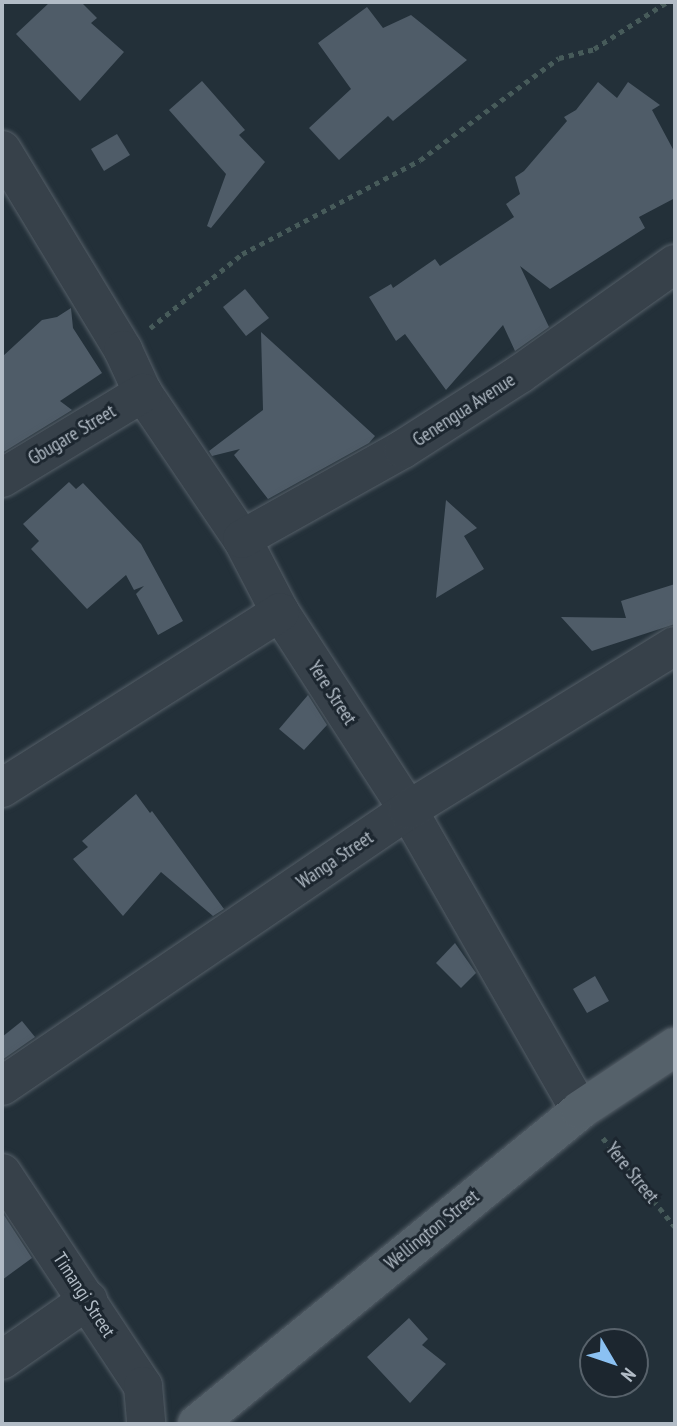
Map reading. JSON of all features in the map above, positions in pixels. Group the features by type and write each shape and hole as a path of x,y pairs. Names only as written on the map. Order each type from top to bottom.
{"main road":[{"name":"Wellington Street","path":"197,1424 580,1110 675,1047"}],"street":[{"name":"Yere Street","path":"2,150 123,350 143,393 242,539 280,612 408,810 580,1110"},
{"name":"Genengua Avenue","path":"242,539 403,449 520,374 675,264"},
{"name":"Gbugare Street","path":"2,478 143,393"},
{"path":"2,788 280,612"},
{"name":"Wanga Street","path":"2,1086 408,810 675,646"},
{"name":"Timangi Street","path":"2,1173 89,1300 143,1386 146,1424"},
{"path":"2,1360 89,1300"}],"path":[{"path":"123,350 242,254 420,160 558,58 594,49 667,2"},
{"name":"Yere Street","path":"580,1110 675,1227"}],"building":[{"path":"50,2 81,2 97,18 91,23 124,52 80,101 16,34"},
{"path":"367,7 383,28 411,15 467,60 393,121 388,116 339,160 309,128 351,89 318,43"},
{"path":"202,81 245,130 239,135 265,162 211,228 207,226 226,174 169,110"},
{"path":"598,82 617,98 628,82 660,105 652,110 675,153 675,198 639,217 645,228 550,289 520,266 549,327 515,351 503,325 446,390 405,334 396,341 369,297 391,284 393,288 435,259 440,266 514,217 506,204 520,194 515,177 524,171 567,121 564,117 576,110"},
{"path":"117,134 130,155 104,171 91,149"},
{"path":"245,289 269,318 246,336 223,307"},
{"path":"71,308 73,328 102,373 60,401 72,410 2,453 2,357 42,320 57,317"},
{"path":"261,332 375,436 369,443 268,499 234,455 240,449 212,456 209,451 263,410"},
{"path":"69,482 76,489 83,483 141,544 183,621 158,635 136,594 144,586 134,590 126,575 87,609 31,549 39,541 23,524"},
{"path":"446,500 477,528 464,536 484,569 436,598"},
{"path":"675,584 675,624 592,651 561,617 626,618 621,601"},
{"path":"308,695 327,725 304,750 279,729"},
{"path":"136,794 150,813 152,811 224,909 213,916 161,872 123,916 73,859 88,847 82,841"},
{"path":"455,943 476,973 461,988 436,963"},
{"path":"595,976 609,1001 587,1013 573,989"},
{"path":"22,1021 35,1037 2,1060 2,1037"},
{"path":"2,1212 32,1258 2,1280"},
{"path":"409,1318 428,1339 422,1345 446,1364 410,1403 367,1357"}]}
